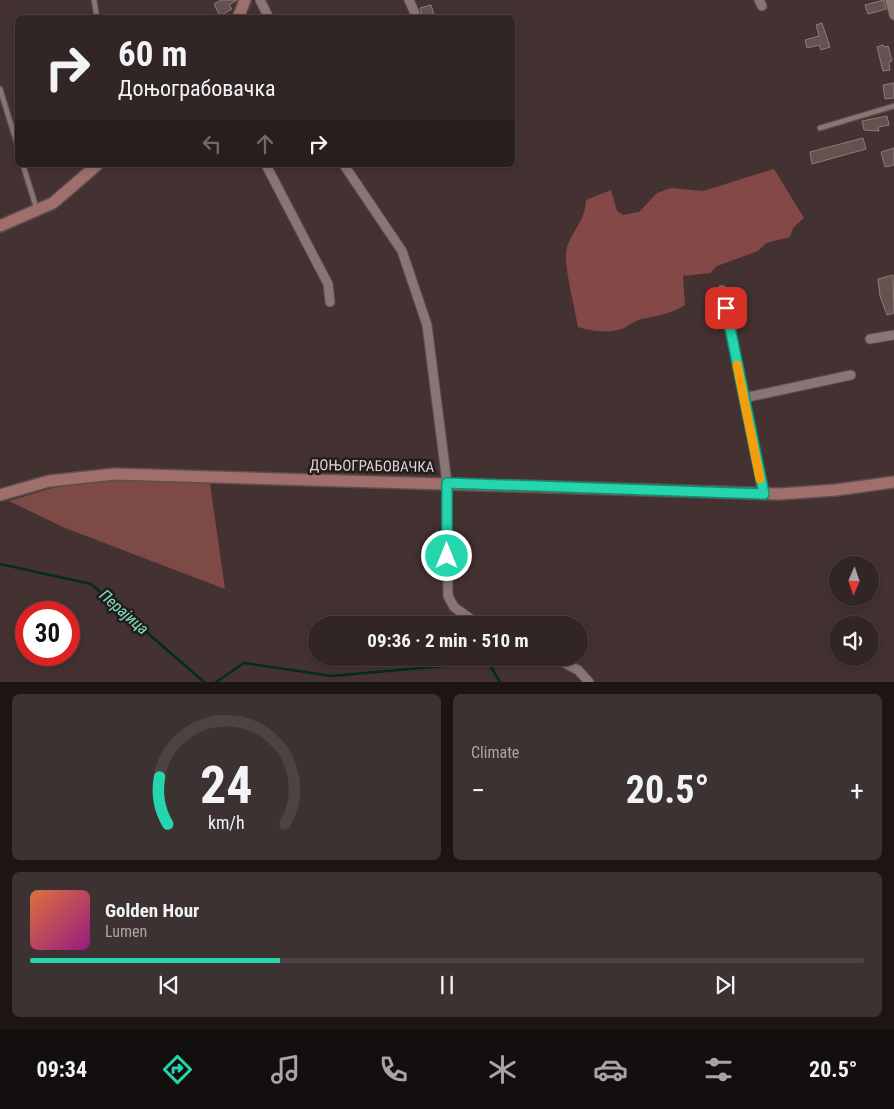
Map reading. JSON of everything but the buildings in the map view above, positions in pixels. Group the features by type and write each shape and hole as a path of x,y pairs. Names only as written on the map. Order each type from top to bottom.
{"street":[{"path":"239,15 245,0"},
{"path":"260,0 268,15"},
{"path":"409,0 416,15"},
{"path":"890,0 894,14"},
{"path":"1,223 37,211 53,203 95,167"},
{"path":"267,167 328,284 330,302"},
{"path":"345,167 402,251 427,325 447,483 448,596 454,607 466,616"},
{"path":"722,290 764,494"},
{"path":"870,339 894,335"},
{"path":"744,398 851,375"},
{"name":"ДОЊОГРАБОВАЧКА","path":"0,495 49,481 115,474 764,494 805,494 894,482"},
{"path":"570,666 578,670 589,682"}],"lane":[{"path":"94,0 96,15"},
{"path":"0,89 15,136"},
{"path":"820,128 894,106"},
{"path":"24,167 37,211"}],"shaded area":[{"path":"774,169 804,218 793,228 790,237 766,243 758,251 717,266 710,273 683,276 685,305 674,311 641,319 624,328 613,331 594,331 578,327 566,254 569,241 583,216 586,200 611,190 617,211 623,215 639,212 657,193 671,188 703,191"},
{"path":"128,478 210,483 225,589 65,528 9,501 62,485"}],"waterway":[{"name":"Перајица","path":"0,564 91,584 204,682"},
{"name":"Перајица","path":"216,682 244,663 332,676 488,662 500,682"}],"slow traffic":[{"path":"737,365 760,479"}],"route":[{"path":"447,556 447,483 764,494 726,308"}]}
